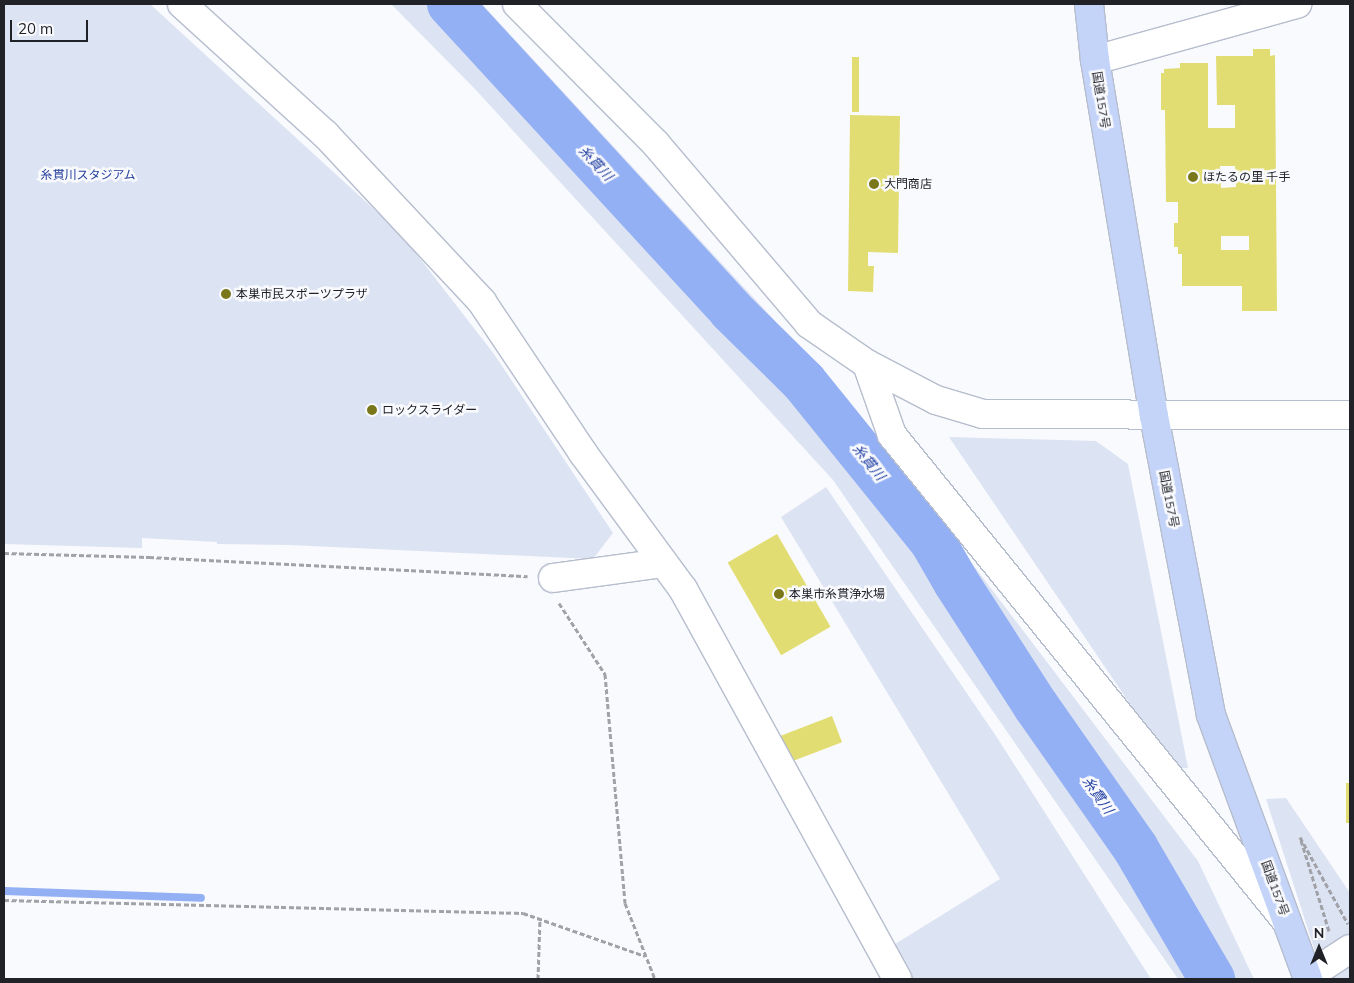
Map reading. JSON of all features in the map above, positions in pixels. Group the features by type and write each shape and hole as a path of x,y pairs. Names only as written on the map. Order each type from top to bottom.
{"highway":[{"name":"国道157号","path":"1088,4 1095,60 1154,416 1211,716 1308,978"}],"street":[{"path":"182,4 325,134 482,302 583,453 683,589 897,979"},
{"path":"517,4 656,144 808,324 867,364 936,400 983,414 1154,416 1350,415"},
{"path":"1095,60 1296,4"},
{"path":"867,364 892,435 1287,922"},
{"path":"553,578 663,563"},
{"path":"1308,978 1350,949"}],"path":[{"path":"4,553 149,557 553,578 557,599 605,674 625,904 655,979"},
{"path":"1330,932 1300,837 1350,929"},
{"path":"4,900 523,913 646,957"},
{"path":"538,979 540,918"}],"green space":[{"name":"本巣市民スポーツプラザ","path":"4,4 150,4 401,234 494,354 613,533 593,559 290,545 217,544 217,542 142,538 142,548 4,544"},
{"path":"391,4 482,4 848,400 1198,861 1254,979 1178,979 833,480 474,88"},
{"path":"949,437 1096,441 1128,464 1188,768 1174,769"},
{"path":"826,487 996,736 1151,979 912,979 892,946 1000,879 781,517"},
{"path":"1286,798 1350,893 1350,979 1324,979 1266,799"}],"building":[{"name":"ほたるの里 千手","path":"1253,49 1270,49 1270,56 1275,55 1277,311 1242,311 1242,286 1182,286 1182,254 1178,254 1178,247 1174,247 1174,223 1178,223 1178,202 1166,202 1165,110 1161,110 1161,73 1164,73 1164,69 1180,68 1180,63 1208,63 1208,128 1235,128 1235,105 1217,105 1216,56 1253,56","holes":["1220,166 1235,166 1236,187 1221,188","1221,236 1249,236 1249,250 1221,250"]},
{"path":"852,57 859,57 859,112 852,112"},
{"name":"大門商店","path":"850,115 900,116 898,253 868,252 868,266 874,266 873,292 848,291"},
{"name":"本巣市糸貫浄水場","path":"777,534 830,627 781,655 728,562"},
{"path":"832,716 842,742 787,763 777,737"},
{"path":"1346,783 1350,783 1350,823 1346,823"}],"waterway":[{"name":"糸貫川","path":"450,4 731,310 804,382 933,542 956,582 1036,706 1136,849 1212,979"},
{"path":"4,891 201,898"}],"place":[{"name":"ほたるの里 千手","path":"1193,177"},
{"name":"大門商店","path":"874,184"},
{"name":"本巣市民スポーツプラザ","path":"226,294"},
{"name":"ロックスライダー","path":"372,410"},
{"name":"本巣市糸貫浄水場","path":"779,594"}],"park label":[{"name":"糸貫川スタジアム","path":"88,175"}]}
